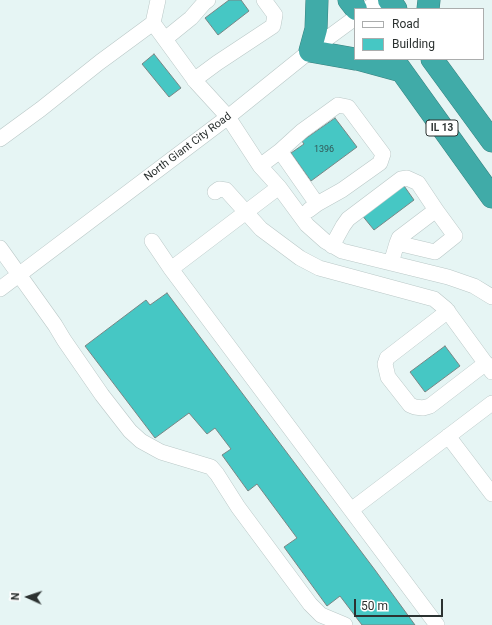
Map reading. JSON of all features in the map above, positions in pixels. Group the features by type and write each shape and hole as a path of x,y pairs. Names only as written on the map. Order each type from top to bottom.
{"highway":[{"path":"317,0 316,29 310,51 354,59"},
{"path":"349,0 355,8"},
{"path":"389,0 395,8"},
{"path":"363,60 397,65"},
{"name":"IL 13","path":"433,60 492,141"},
{"name":"IL 13","path":"397,65 492,197"}],"street":[{"path":"0,139 153,23 158,0"},
{"path":"165,39 191,18 204,2 208,0"},
{"path":"194,80 273,26 275,15 264,0"},
{"path":"369,8 380,0"},
{"name":"North Giant City Road","path":"0,289 228,117 310,51 354,19"},
{"path":"153,23 194,80 228,117 260,166 279,187 307,225 325,241 342,251 448,277 474,286 492,297"},
{"path":"260,166 280,151 302,131 338,105 348,107 383,154 380,163 342,190 315,202 300,216"},
{"path":"280,151 315,202"},
{"path":"332,246 348,219 401,179 407,178 418,183 455,236 435,252 397,244"},
{"path":"171,269 279,187"},
{"path":"215,192 219,188 226,190 261,229 300,258 319,268 434,299 448,311 489,367 430,406 423,408 415,407 410,404 388,377 385,364 387,358 448,311"},
{"path":"391,263 399,238 436,210"},
{"path":"152,241 171,269 437,625"},
{"path":"0,248 20,274 102,395 130,431 141,442 160,452 211,467 238,507 310,604 321,615 345,625"},
{"path":"351,510 492,403"},
{"path":"448,436 492,494"}],"building":[{"path":"229,0 241,0 249,11 218,35 205,18"},
{"path":"154,54 181,88 169,97 142,64"},
{"path":"335,118 357,147 311,181 291,153 304,144 302,141"},
{"path":"402,183 414,200 374,230 361,214"},
{"path":"167,293 415,625 362,625 340,596 327,606 284,547 297,538 257,484 248,491 222,455 231,449 215,428 207,434 189,413 155,438 85,346 146,300 150,305"},
{"path":"445,346 460,366 425,392 410,372"}]}
